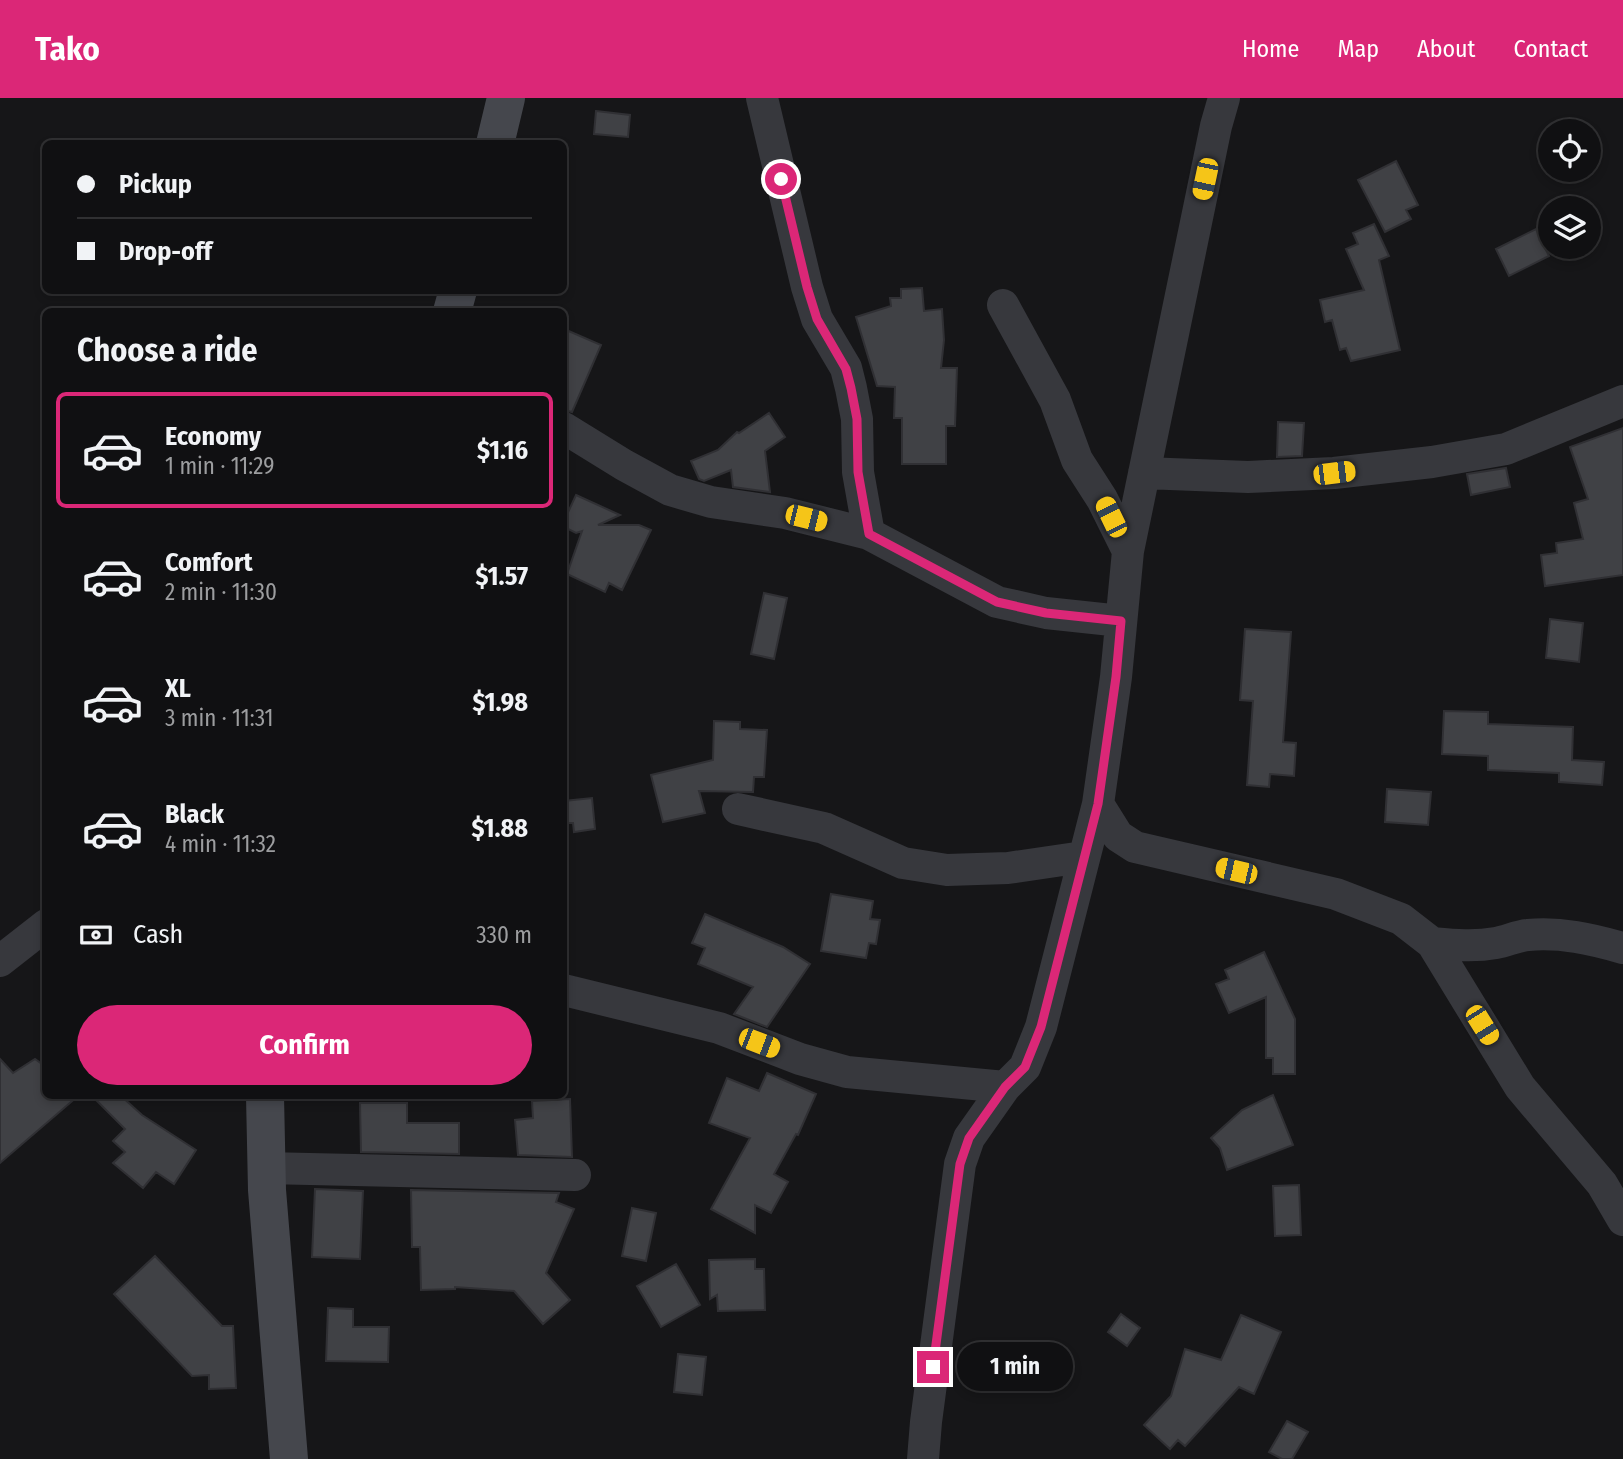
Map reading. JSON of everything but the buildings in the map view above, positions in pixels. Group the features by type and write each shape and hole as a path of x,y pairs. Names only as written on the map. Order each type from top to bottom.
{"street":[{"path":"496,140 506,98"},
{"path":"762,98 807,287 817,319 846,369 851,388 857,419 858,472 869,534"},
{"path":"923,1459 960,1164 969,1138 1005,1087 1025,1067 1041,1027 1098,804 1116,677 1128,551 1216,125 1224,98"},
{"path":"1003,305 1055,400 1077,460 1102,499 1128,551"},
{"path":"1144,473 1248,477 1334,473 1432,463 1506,449 1623,401"},
{"path":"567,430 670,489 710,502 785,513 869,534 997,602 1046,613 1121,621"},
{"path":"1098,804 1118,836 1135,847 1336,894 1401,919 1432,943 1520,1087 1602,1184 1623,1220"},
{"path":"738,809 824,828 903,863 947,870 1008,868 1083,857"},
{"path":"0,961 42,928"},
{"path":"1432,943 1471,947 1525,935 1564,934 1623,948"},
{"path":"567,991 719,1028 800,1059 847,1072 1005,1087"},
{"path":"265,1099 265,1168 289,1459"},
{"path":"265,1168 575,1175"}],"route":[{"path":"781,179 817,319 846,369 851,388 857,419 858,472 869,534 997,602 1046,613 1121,621 1098,804 1041,1027 1025,1067 1005,1087 969,1138 960,1164 933,1367"}]}
